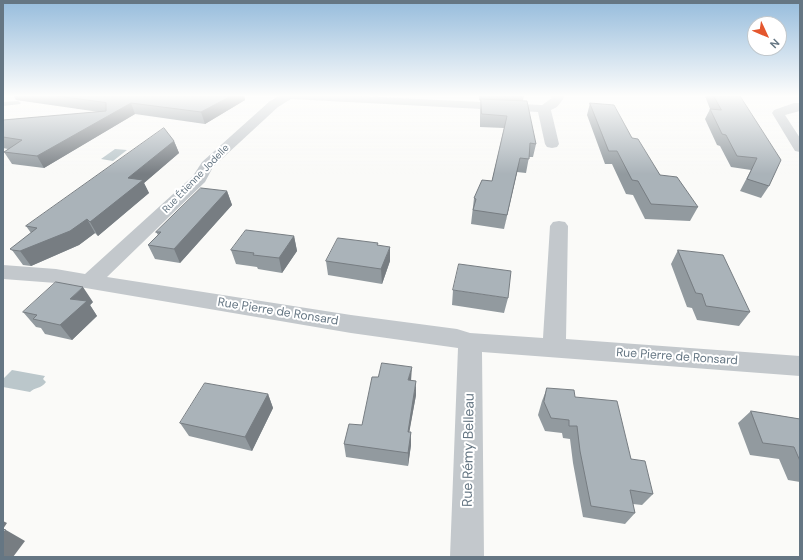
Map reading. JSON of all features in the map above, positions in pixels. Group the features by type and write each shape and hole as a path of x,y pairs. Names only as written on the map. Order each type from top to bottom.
{"street":[{"name":"Rue Étienne Jodelle","path":"90,281 199,179 207,165 254,122"},
{"path":"547,122 552,144"},
{"path":"783,122 800,148"},
{"path":"554,349 559,226"},
{"name":"Rue Pierre de Ronsard","path":"3,272 56,276 90,281 350,324 457,338 470,342 800,366"},
{"name":"Rue Rémy Belleau","path":"467,557 470,342"}],"shaded area":[{"path":"115,149 127,150 113,161 101,159"},
{"path":"12,370 45,376 43,379 46,382 42,386 30,392 3,387 3,379"}],"building":[{"path":"3,122 97,122 37,156 4,152 22,140 3,137"},
{"path":"506,122 531,122 536,144 530,143 529,159 520,158 507,215 473,210 476,199 474,198 482,180 492,181"},
{"path":"598,122 623,122 632,138 638,139 660,175 677,177 698,207 651,204 638,181 632,180 617,151 609,151"},
{"path":"716,122 757,122 781,160 769,186 747,179 757,158 737,156 726,135 722,134"},
{"path":"164,128 174,141 128,178 143,180 90,222 87,219 70,231 20,251 10,249 37,228 26,226"},
{"path":"201,188 227,191 174,249 148,245 161,232 156,232"},
{"path":"246,230 294,236 279,258 253,255 254,253 231,250"},
{"path":"338,238 378,243 377,245 390,247 381,269 326,261"},
{"path":"678,250 723,255 750,312 706,306 702,294 696,293"},
{"path":"459,264 511,271 508,298 453,290"},
{"path":"56,282 83,287 70,299 87,301 60,325 33,319 37,315 23,312"},
{"path":"382,363 412,367 408,380 416,381 408,432 411,432 408,453 344,444 349,424 362,425 372,377 378,377"},
{"path":"205,383 268,394 245,437 180,423"},
{"path":"547,388 574,390 575,397 617,401 631,459 645,461 653,494 630,490 635,513 591,506 580,451 577,426 569,426 569,420 551,418 544,402"},
{"path":"751,411 800,419 800,461 794,447 763,443"}]}
